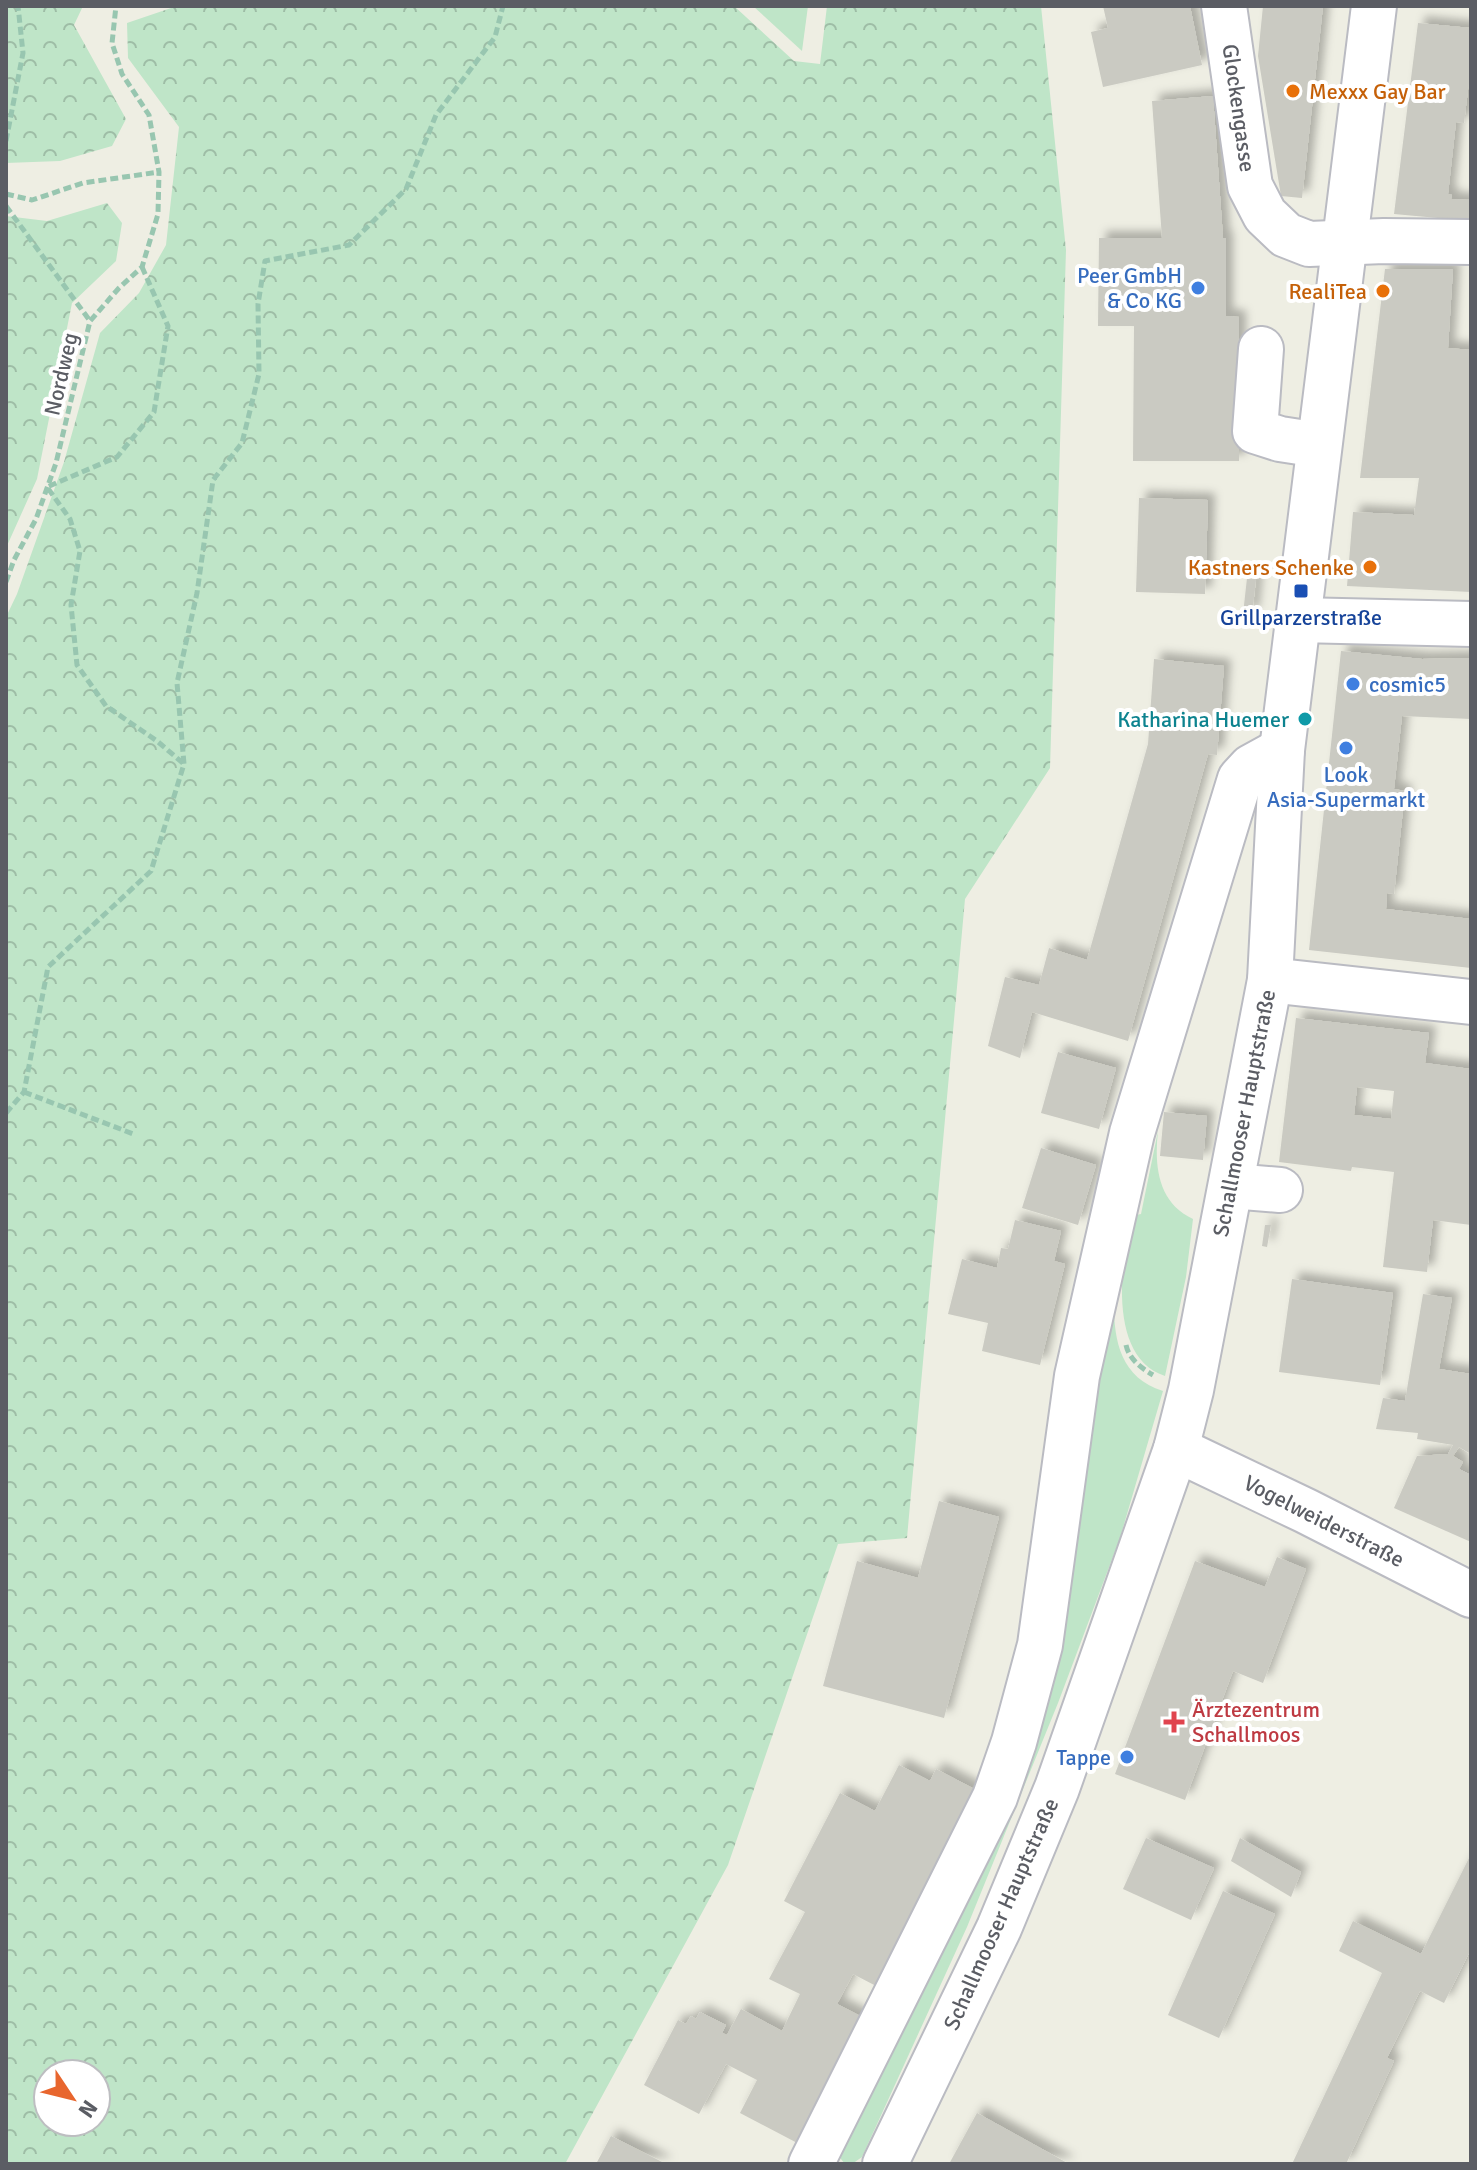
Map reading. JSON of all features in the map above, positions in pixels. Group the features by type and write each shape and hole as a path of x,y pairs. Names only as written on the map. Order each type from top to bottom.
{"street":[{"name":"Glockengasse","path":"1224,6 1250,186 1265,215 1286,235 1309,244 1471,242"},
{"name":"Schallmooser Hauptstraße","path":"885,2164 999,1928 1057,1788 1176,1449 1191,1390 1270,980 1282,750 1374,6"},
{"path":"1261,349 1255,431 1280,439 1319,445"},
{"path":"1298,620 1471,624"},
{"path":"811,2164 995,1797 1014,1742 1040,1645 1077,1376 1132,1133 1240,779 1251,767 1282,750"},
{"path":"1270,980 1471,1002"},
{"path":"1231,1186 1280,1190"},
{"name":"Vogelweiderstraße","path":"1176,1449 1471,1595"}],"path":[{"path":"6,141 23,53 18,6"},
{"name":"Nordweg","path":"6,582 36,519 56,463 90,321 142,267 158,214 159,172 149,115 122,74 112,43 116,6"},
{"path":"6,1113 24,1092 48,967 151,871 184,764 177,683 197,593 213,480 242,443 259,374 258,304 265,261 349,245 406,189 436,115 495,37 503,6"},
{"path":"6,194 32,200 83,183 159,172"},
{"path":"6,206 90,321"},
{"path":"142,267 168,326 154,412 117,457 47,487 70,519 80,551 71,605 77,665 106,706 184,764"},
{"path":"24,1092 136,1135"}],"green space":[{"path":"6,6 83,6 74,25 126,119 112,146 60,161 6,163"},
{"path":"177,6 734,6 794,61 820,64 827,6 1041,6 1066,250 1050,768 965,899 907,1538 838,1544 728,1865 565,2164 6,2164 6,617 64,462 100,333 139,293 166,245 179,127 128,58 127,23"},
{"path":"753,6 808,6 802,51"},
{"path":"107,203 122,223 116,261 72,303 37,479 6,548 6,216 47,221"},
{"path":"1158,1131 1158,1170 1165,1193 1181,1212 1193,1219 1186,1277 1165,1376 1146,1366 1134,1349 1122,1306 1124,1257 1131,1216 1141,1214"},
{"path":"1114,1295 1117,1340 1127,1365 1148,1385 1163,1391 1120,1538 1058,1703 967,1927 862,2157 852,2164 845,2164 837,2154 960,1888"}],"building":[{"path":"1103,6 1190,6 1202,65 1103,87 1091,32 1108,28"},
{"path":"1263,6 1323,6 1302,198 1281,196 1258,56"},
{"path":"1418,23 1471,28 1471,65 1464,123 1456,122 1448,194 1452,195 1451,199 1471,200 1471,221 1394,214"},
{"path":"1213,96 1223,238 1226,238 1226,316 1239,317 1239,461 1133,461 1134,326 1098,326 1099,238 1162,238 1152,101"},
{"path":"1385,269 1453,269 1448,348 1471,350 1471,592 1347,586 1353,512 1414,515 1419,478 1360,478"},
{"path":"1139,498 1208,500 1205,594 1136,592"},
{"path":"1247,578 1256,579 1252,615 1243,614"},
{"path":"1341,651 1422,659 1471,658 1471,719 1402,716 1394,789 1405,791 1394,894 1387,893 1386,909 1471,919 1471,968 1309,950"},
{"path":"1154,659 1224,666 1217,755 1208,754 1128,1041 1032,1012 1020,1058 988,1046 1005,977 1039,985 1049,948 1087,960 1148,744"},
{"path":"1296,1018 1429,1033 1425,1063 1471,1069 1471,1225 1433,1220 1427,1272 1383,1267 1394,1172 1352,1167 1351,1171 1279,1162","holes":["1357,1087 1394,1091 1391,1119 1354,1115"]},
{"path":"1058,1052 1116,1068 1099,1129 1041,1113"},
{"path":"1164,1112 1207,1116 1203,1160 1160,1156"},
{"path":"1041,1148 1096,1165 1078,1225 1022,1208"},
{"path":"1015,1220 1061,1231 1054,1261 1065,1264 1040,1365 982,1351 988,1323 948,1314 962,1259 997,1268 1001,1248 1008,1249"},
{"path":"1265,1225 1271,1225 1267,1247 1262,1246"},
{"path":"1292,1279 1393,1293 1380,1385 1279,1372"},
{"path":"1423,1294 1452,1298 1439,1369 1471,1374 1471,1454 1459,1447 1453,1456 1463,1462 1459,1469 1471,1475 1471,1542 1394,1508 1417,1456 1448,1454 1453,1445 1417,1439 1418,1433 1376,1429 1383,1398 1405,1401"},
{"path":"939,1501 999,1517 944,1718 823,1686 857,1561 918,1578"},
{"name":"Ärztezentrum Schallmoos","path":"1277,1557 1306,1569 1263,1683 1233,1671 1185,1800 1115,1774 1195,1561 1265,1587"},
{"path":"899,1765 930,1781 936,1769 982,1793 880,1988 853,1974 837,2004 868,2020 803,2146 740,2113 757,2080 726,2064 699,2114 644,2085 678,2020 686,2024 691,2016 696,2019 700,2012 726,2025 722,2033 727,2035 741,2009 782,2031 800,1994 769,1979 805,1912 784,1901 840,1793 875,1811"},
{"path":"1146,1838 1214,1868 1191,1920 1123,1889"},
{"path":"1240,1838 1301,1872 1291,1897 1231,1861"},
{"path":"1471,1854 1471,1949 1444,2003 1420,1991 1387,2058 1394,2061 1346,2164 1292,2164 1382,1973 1339,1951 1353,1921 1421,1954"},
{"path":"1223,1891 1275,1914 1219,2038 1168,2015"},
{"path":"977,2113 1033,2144 1069,2164 949,2164"},
{"path":"611,2136 666,2164 596,2164"}],"place":[{"name":"Mexxx Gay Bar","path":"1293,91"},
{"name":"Peer GmbH & Co KG","path":"1198,288"},
{"name":"RealiTea","path":"1383,291"},
{"name":"Kastners Schenke","path":"1370,567"},
{"name":"Grillparzerstraße","path":"1301,591"},
{"name":"cosmic5","path":"1353,684"},
{"name":"Katharina Huemer","path":"1305,719"},
{"name":"Look Asia-Supermarkt","path":"1346,748"},
{"name":"Ärztezentrum Schallmoos","path":"1174,1722"},
{"name":"Tappe","path":"1127,1757"}]}
